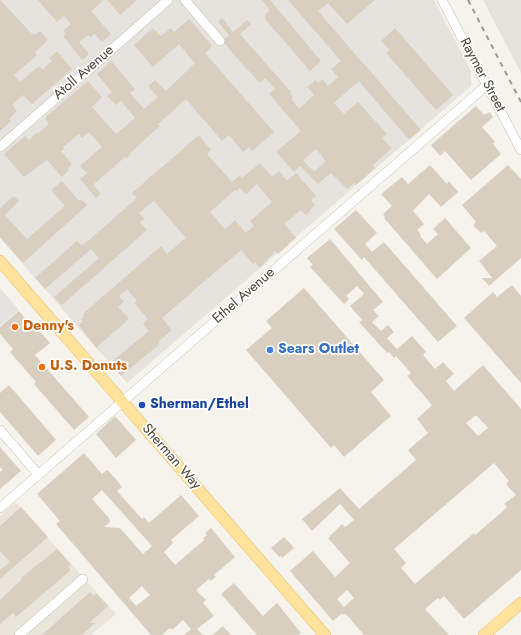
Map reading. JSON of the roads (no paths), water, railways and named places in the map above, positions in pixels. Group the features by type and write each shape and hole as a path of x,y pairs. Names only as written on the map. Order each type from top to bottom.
{"main road":[{"name":"Sherman Way","path":"0,261 326,635"},
{"path":"484,635 521,603"}],"street":[{"name":"Atoll Avenue","path":"0,146 168,0"},
{"path":"185,0 220,40"},
{"name":"Raymer Street","path":"442,0 521,150"},
{"name":"Ethel Avenue","path":"0,508 487,85"},
{"path":"0,430 38,474"},
{"path":"19,635 83,579"}],"railway":[{"path":"468,0 521,102"}],"place":[{"name":"Denny's","path":"15,327"},
{"name":"Sears Outlet","path":"270,350"},
{"name":"U.S. Donuts","path":"42,367"},
{"name":"Sherman/Ethel","path":"142,405"}]}
